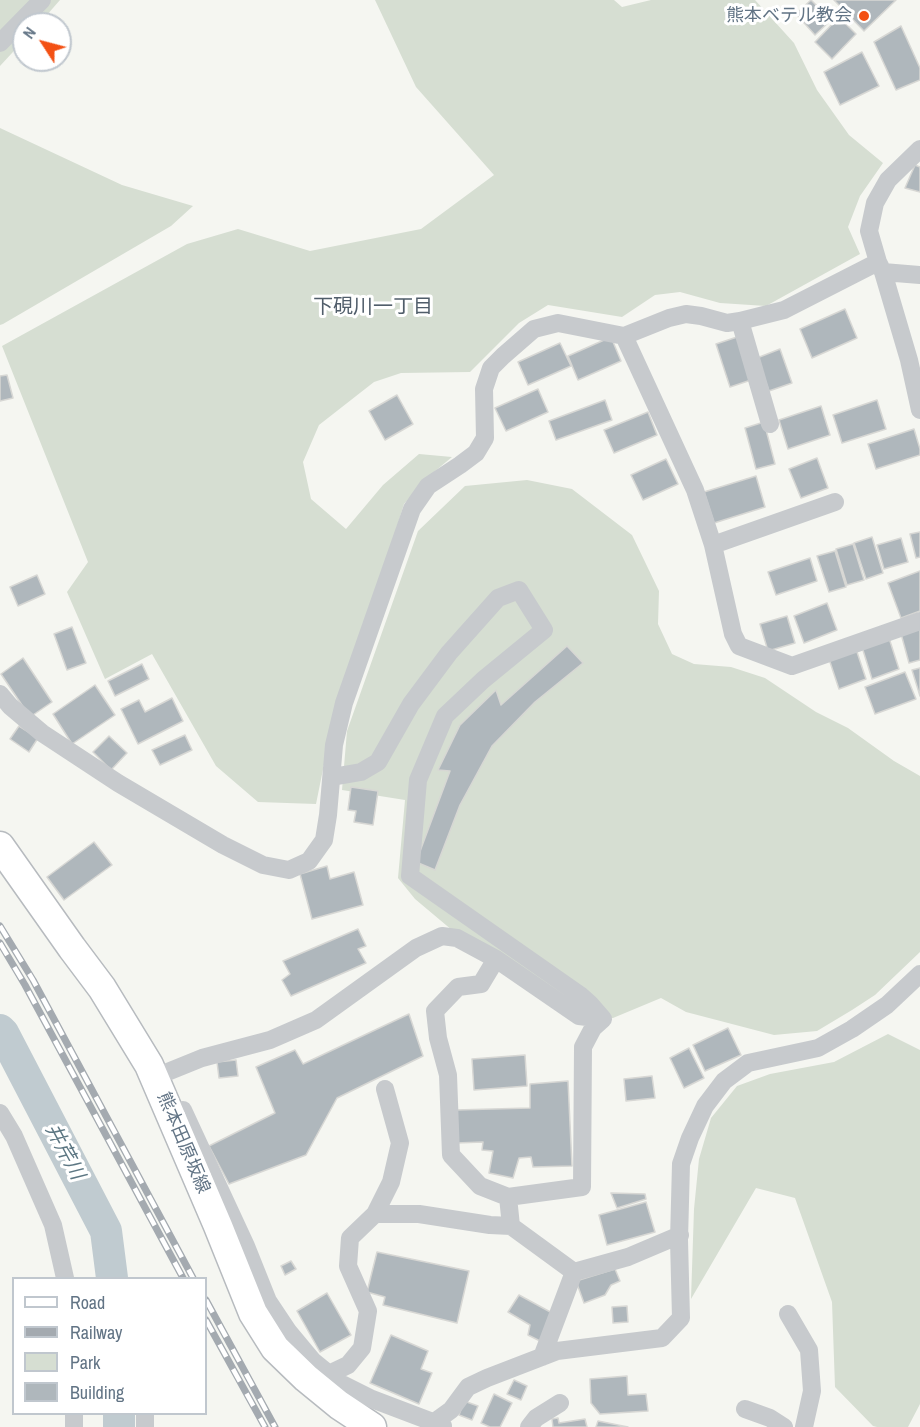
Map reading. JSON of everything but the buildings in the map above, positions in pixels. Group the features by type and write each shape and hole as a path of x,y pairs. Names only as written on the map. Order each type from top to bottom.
{"main road":[{"name":"熊本田原坂線","path":"0,846 102,988 149,1065 253,1313 275,1348 339,1405 372,1427"}],"street":[{"path":"0,42 42,0"},
{"path":"920,149 888,180 875,203 869,231 909,360 920,410"},
{"path":"0,694 10,706 42,733 118,783 223,845 263,865 289,870 309,861 324,840 334,746 344,704 412,509 428,486 476,453 484,438 484,389 491,368 503,356 534,329 558,322 624,336 669,318 686,314 727,323 784,310 881,267 920,275"},
{"path":"740,321 770,424"},
{"path":"624,336 695,490 713,545 733,634 739,646 792,666 920,621"},
{"path":"713,545 835,502"},
{"path":"332,777 361,772 378,762 411,705 449,652 498,598 519,590 544,630 483,680 445,716 418,780 410,876 580,995 603,1019"},
{"path":"165,1073 202,1058 270,1040 316,1020 416,948 442,936 457,939 496,959 579,1016 603,1019"},
{"path":"496,959 481,984 458,987 435,1011 438,1038 448,1075 451,1155 480,1186 508,1197 582,1187 583,1047 593,1028 603,1019"},
{"path":"147,1037 236,1226 268,1301 288,1331 313,1361 340,1383 372,1399 439,1425 468,1387 487,1378 557,1351 662,1338 673,1328 681,1318 681,1164 705,1106 724,1081 748,1063 818,1048 852,1029 887,1005 920,974"},
{"path":"329,1374 348,1365 362,1348 368,1311 348,1266 350,1238 375,1214 391,1182 400,1143 385,1089"},
{"path":"0,1113 7,1142 53,1225 65,1277"},
{"path":"508,1197 511,1226"},
{"path":"375,1214 420,1214 511,1226 574,1272"},
{"path":"574,1272 628,1257 680,1235"},
{"path":"542,1357 574,1272"},
{"path":"788,1314 809,1350 812,1391 804,1427"},
{"path":"529,1427 536,1419 560,1403"},
{"path":"745,1409 771,1418 784,1427"}],"green space":[{"path":"0,0 60,0 50,12 12,12 12,53 0,66"},
{"path":"375,0 614,0 622,7 651,0 755,0 794,43 817,90 849,135 883,163 860,196 848,227 860,254 766,306 720,303 680,292 655,295 622,317 548,305 519,323 470,372 401,373 374,382 319,425 303,462 311,499 346,529 383,485 419,454 452,457 428,477 404,504 377,590 336,705 316,804 258,802 216,766 152,654 105,679 67,592 88,562 2,346 187,244 238,229 310,251 421,229 494,175 416,87"},
{"path":"0,128 122,185 193,206 171,226 0,325"},
{"path":"527,480 572,489 632,535 659,591 658,624 672,654 694,664 731,667 765,678 816,712 848,728 894,761 920,776 920,952 875,995 817,1031 774,1035 686,1012 661,998 613,1018 575,1021 465,941 415,899 398,878 405,800 342,790 347,731 418,531 465,486"},
{"path":"888,1034 920,1050 920,1404 908,1427 873,1426 835,1387 832,1302 795,1198 756,1188 691,1299 694,1209 699,1159 711,1118 737,1086 770,1074 834,1062"}],"waterway":[{"name":"井芹川","path":"0,1030 106,1231 112,1277"},
{"name":"井芹川","path":"119,1415 119,1427"}],"railway":[{"path":"0,926 33,980 192,1277"},
{"path":"0,943 25,985 182,1277"},
{"path":"207,1302 275,1427"},
{"path":"207,1322 265,1427"}],"place":[{"name":"熊本ベテル教会","path":"864,16"}],"district":[{"name":"下硯川一丁目","path":"373,308"}]}
